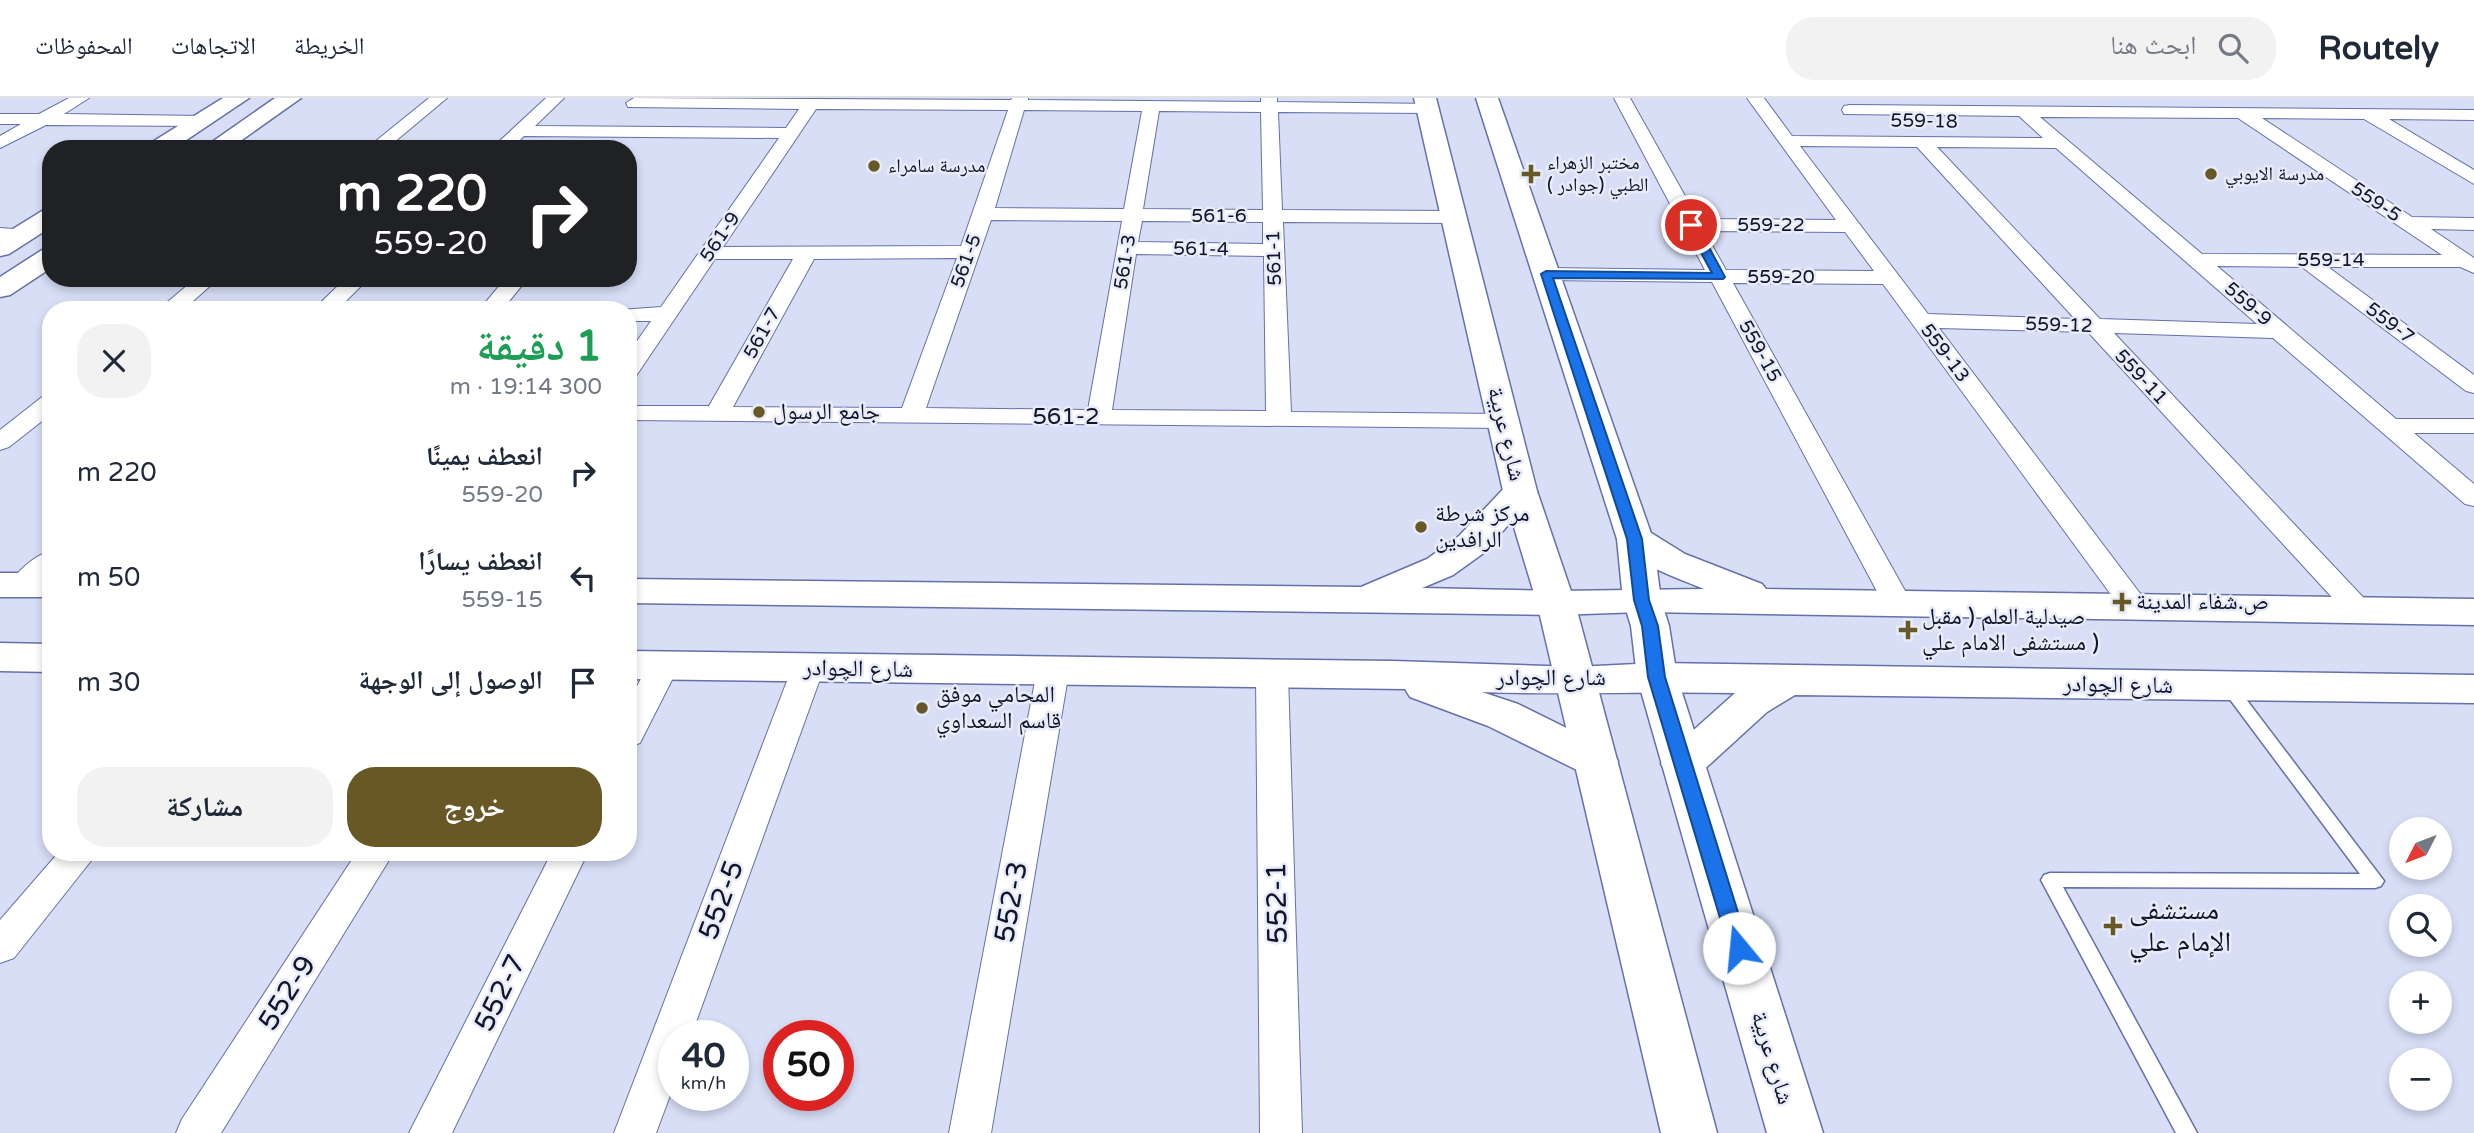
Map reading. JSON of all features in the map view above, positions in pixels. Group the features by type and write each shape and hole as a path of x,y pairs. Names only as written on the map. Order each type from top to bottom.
{"main road":[{"path":"171,140 238,98"},
{"path":"227,140 290,98"},
{"name":"شارع عربية","path":"1487,98 1635,539 1642,600 1650,626 1657,677 1795,1133"},
{"name":"شارع عربية","path":"1426,103 1520,491 1556,604 1689,1133"},
{"path":"7,239 42,221"},
{"path":"0,289 42,264"},
{"path":"1363,598 1440,567 1472,544 1520,491"},
{"path":"1635,539 1672,562 1730,588 1784,604"},
{"path":"637,591 1363,598 1556,604 1642,600 2474,612"},
{"path":"2,659 42,657"},
{"name":"شارع الچوادر","path":"645,666 1272,674 1576,681 1657,677 2474,689"},
{"path":"1393,676 1503,715 1596,761"},
{"path":"1683,764 1752,702 1788,681"}],"street":[{"path":"0,143 82,98"},
{"path":"386,140 439,98"},
{"path":"510,140 556,98"},
{"name":"559-15","path":"1622,98 1898,605"},
{"name":"559-13","path":"1755,98 2136,608"},
{"path":"1952,98 1965,111"},
{"path":"2082,98 2100,112"},
{"name":"559-5","path":"2210,98 2469,264"},
{"path":"611,131 636,100 811,104 879,101 1018,102 1151,106 1426,103"},
{"name":"561-5","path":"911,416 968,252 984,214 1018,102"},
{"name":"561-1","path":"1269,103 1279,419"},
{"name":"561-9","path":"637,357 811,104"},
{"path":"1845,104 1965,111 2474,115"},
{"path":"1845,104 1879,142"},
{"name":"561-3","path":"1099,417 1151,106"},
{"name":"559-9","path":"2023,111 2474,498"},
{"path":"2368,114 2474,178"},
{"path":"0,120 201,121"},
{"path":"520,131 791,133"},
{"path":"637,145 649,132"},
{"name":"559-18","path":"1787,141 2060,143"},
{"name":"559-11","path":"1922,142 2361,611"},
{"name":"561-6","path":"984,214 1454,217"},
{"path":"2407,223 2474,224"},
{"name":"559-22","path":"1691,225 1851,226"},
{"name":"561-4","path":"1127,248 1274,250"},
{"path":"709,253 968,252"},
{"name":"561-7","path":"717,414 807,253"},
{"name":"559-14","path":"2196,260 2469,264"},
{"name":"559-7","path":"2306,260 2474,386"},
{"name":"559-20","path":"1546,274 1889,278"},
{"path":"180,301 198,287"},
{"path":"334,301 349,287"},
{"path":"498,301 511,287"},
{"path":"637,314 667,314"},
{"name":"559-12","path":"1922,321 2280,331"},
{"path":"0,442 42,409"},
{"name":"561-2","path":"637,413 1503,421"},
{"path":"2390,426 2474,426"},
{"path":"25,585 42,569"},
{"path":"637,698 645,666"},
{"name":"552-5","path":"635,1133 807,668"},
{"name":"552-3","path":"970,1133 1053,671"},
{"name":"552-1","path":"1272,674 1281,1133"},
{"path":"0,947 72,861"},
{"name":"552-9","path":"197,1133 370,861"},
{"name":"552-7","path":"430,1133 566,861"}],"lane":[{"path":"2187,1133 2050,880 2375,881 2228,686"}],"place":[{"name":"مدرسة سامراء","path":"874,166"},
{"name":"مختبر الزهراء الطبي (جوادر )","path":"1531,174"},
{"name":"مدرسة الايوبي","path":"2211,174"},
{"name":"جامع الرسول","path":"759,412"},
{"name":"مركز شرطة الرافدين","path":"1421,527"},
{"name":"ص.شفاء المدينة","path":"2122,602"},
{"name":"صيدلية العلم ( مقبل مستشفى الامام علي )","path":"1908,630"},
{"name":"المحامي موفق قاسم السعداوي","path":"922,708"},
{"name":"مستشفى الإمام علي","path":"2113,926"}],"route":[{"path":"1691,225 1719,277 1546,274 1635,539 1642,600 1650,626 1657,677 1739,948"}]}
